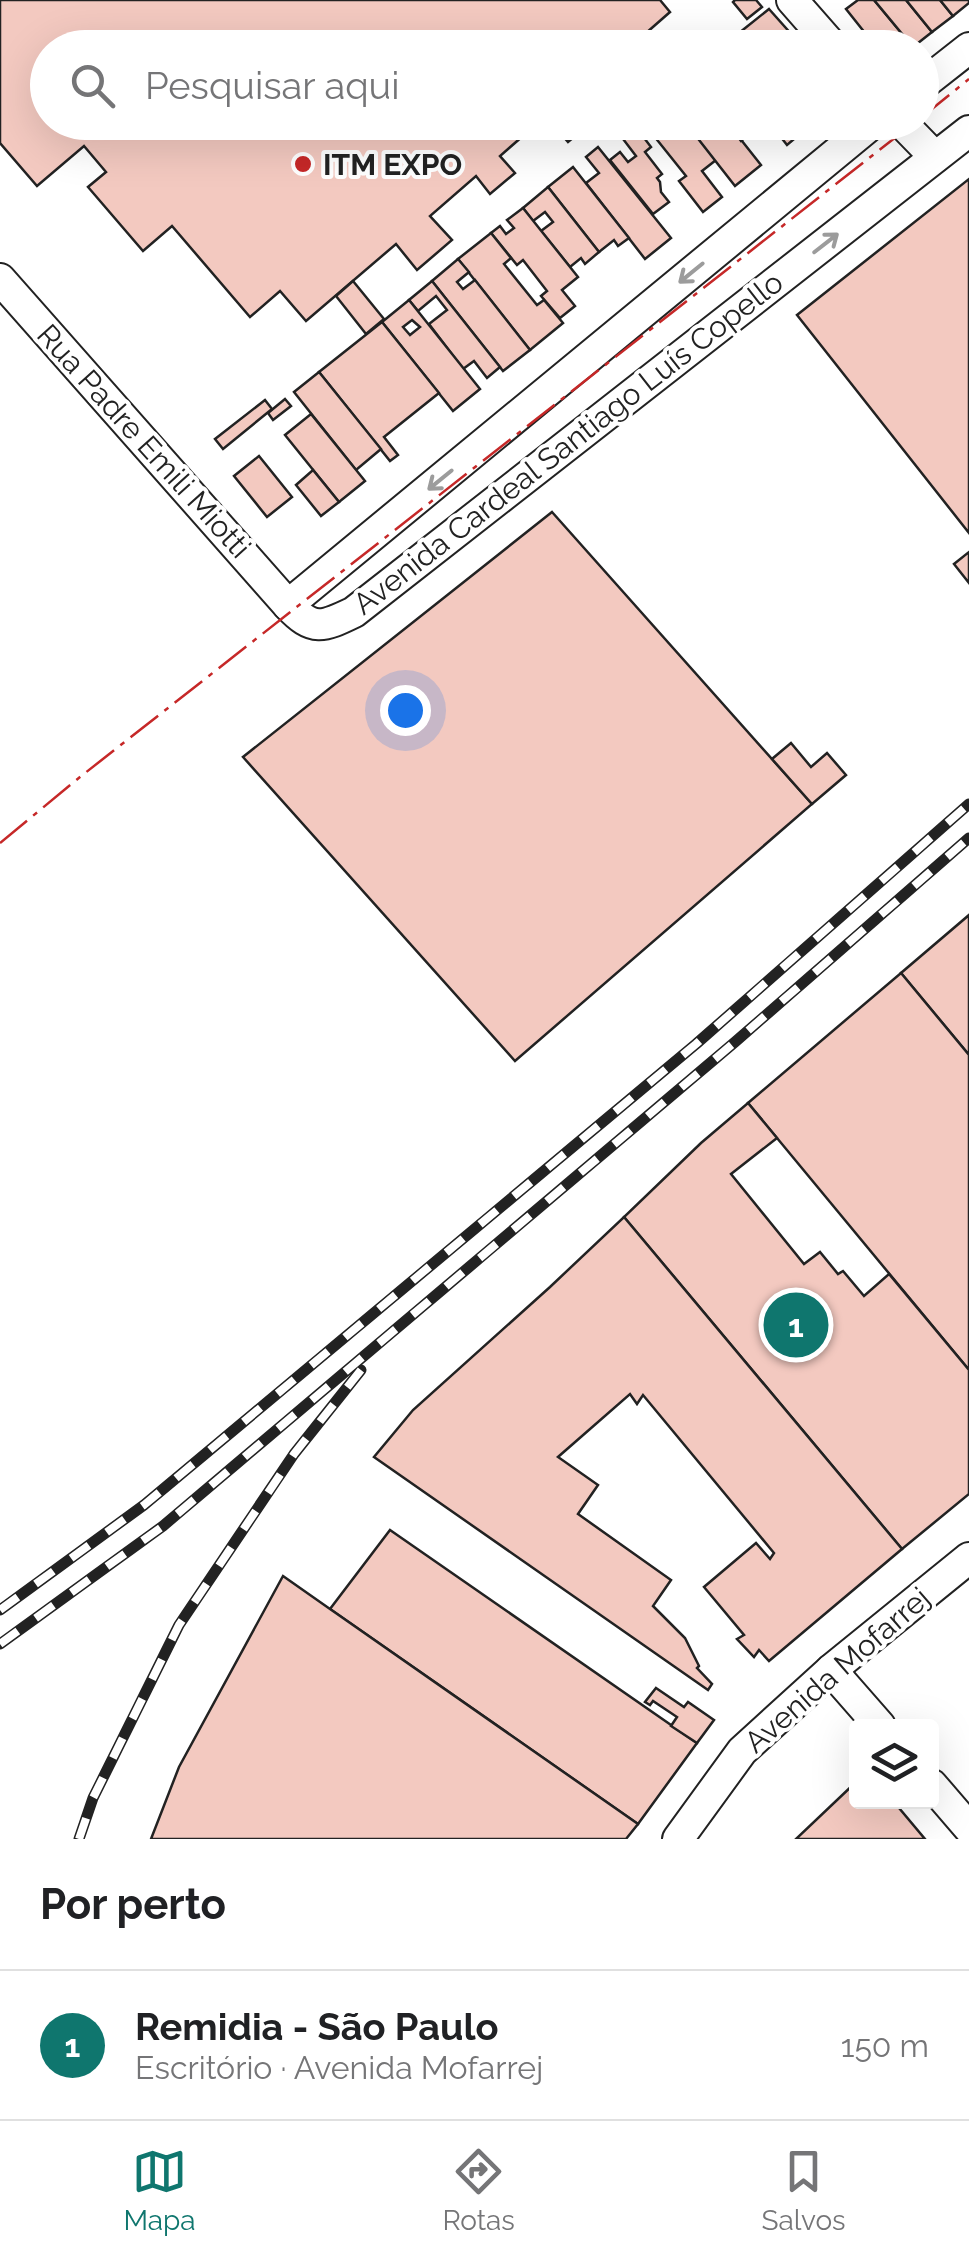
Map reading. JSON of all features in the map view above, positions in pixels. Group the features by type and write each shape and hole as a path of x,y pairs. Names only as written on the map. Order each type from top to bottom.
{"street":[{"path":"792,0 818,30"},
{"path":"939,72 969,48"},
{"name":"Avenida Cardeal Santiago Luís Copello","path":"852,140 288,605 312,625 332,622 354,612 969,131"},
{"path":"918,140 935,157"},
{"name":"Rua Padre Emili Miotti","path":"0,279 288,605"},
{"name":"Avenida Mofarrej","path":"678,1839 742,1750 830,1670 969,1558"},
{"path":"830,1670 874,1719"},
{"path":"939,1793 969,1828"}],"building":[{"name":"ITM EXPO","path":"0,0 660,0 670,12 650,30 30,30 30,140 518,140 500,156 515,173 490,194 476,176 430,216 452,240 417,270 396,244 306,321 280,291 250,317 172,226 143,251 88,187 106,172 84,146 37,186 0,143"},
{"path":"735,0 756,0 762,7 747,19"},
{"path":"858,0 874,0 899,30 863,30 846,9"},
{"path":"874,0 906,0 930,30 899,30"},
{"path":"906,0 940,0 953,16 930,30"},
{"path":"940,0 969,0 969,3 953,16"},
{"path":"769,9 788,30 743,30"},
{"path":"624,140 646,140 651,147 645,152 662,174 657,178 669,202 653,214 610,160 620,152 628,162 636,156"},
{"path":"657,140 700,140 716,160 702,171 722,197 703,212 679,181 686,176"},
{"path":"699,140 741,140 761,165 735,186"},
{"path":"598,147 671,238 645,259 586,183 599,173 586,157"},
{"path":"573,167 629,238 618,246 614,240 599,252 548,187"},
{"path":"969,179 969,533 797,315"},
{"path":"548,187 599,252 585,264 581,258 570,267 541,231 553,222 545,212 533,221 523,208"},
{"path":"523,208 578,277 562,290 575,306 560,318 541,296 547,291 523,260 517,265 491,233 500,226 506,234 514,228 507,220"},
{"path":"491,233 511,258 504,264 537,305 544,300 563,323 530,350 458,259"},
{"path":"458,259 469,272 457,282 463,289 475,280 530,350 503,371 432,281"},
{"path":"353,281 384,319 366,334 336,296"},
{"path":"432,281 500,367 487,378 474,361 463,369 429,324 447,310 436,296 418,311 409,300"},
{"path":"409,300 480,389 453,411 382,322","holes":["412,320 420,327 410,335 403,327"]},
{"path":"382,322 439,393 384,437 398,455 390,461 319,372"},
{"path":"319,372 381,449 356,470 294,392"},
{"path":"285,399 291,406 273,420 268,413"},
{"path":"265,400 272,409 223,449 215,439"},
{"path":"311,414 365,481 339,502 285,435"},
{"path":"259,456 292,497 267,517 234,476"},
{"path":"313,470 339,502 321,516 296,485"},
{"path":"552,512 812,804 515,1061 243,757"},
{"path":"969,552 969,583 954,564"},
{"path":"791,743 811,767 827,753 846,775 812,804 772,759"},
{"path":"969,915 969,1055 901,973"},
{"path":"901,973 969,1055 969,1370 748,1103"},
{"path":"748,1103 777,1138 731,1174 804,1264 820,1252 864,1296 889,1274 969,1370 969,1494 902,1549 624,1217"},
{"path":"624,1217 902,1549 769,1661 759,1650 754,1657 737,1639 744,1635 704,1587 756,1543 770,1559 774,1553 643,1395 637,1404 630,1394 558,1457 598,1485 578,1514 671,1580 653,1606 685,1638 697,1668 712,1684 708,1690 374,1457 413,1410"},
{"path":"390,1530 697,1743 638,1824 330,1609"},
{"path":"283,1576 638,1824 626,1839 151,1839 179,1767"},
{"path":"656,1688 684,1707 688,1702 714,1720 697,1743 671,1726 677,1717 653,1701 650,1705 645,1702"},
{"path":"849,1789 849,1809 900,1809 925,1839 796,1839"}],"railway":[{"path":"0,1610 144,1505 696,1044 969,804"},
{"path":"0,1644 163,1526 735,1042 969,838"},
{"path":"79,1839 93,1798 179,1625 294,1454 361,1370"}],"power":[{"path":"939,103 969,79"},
{"path":"0,843 892,140"}],"place":[{"name":"ITM EXPO","path":"303,164"},
{"name":"Remidia - São Paulo","path":"796,1325"}]}
